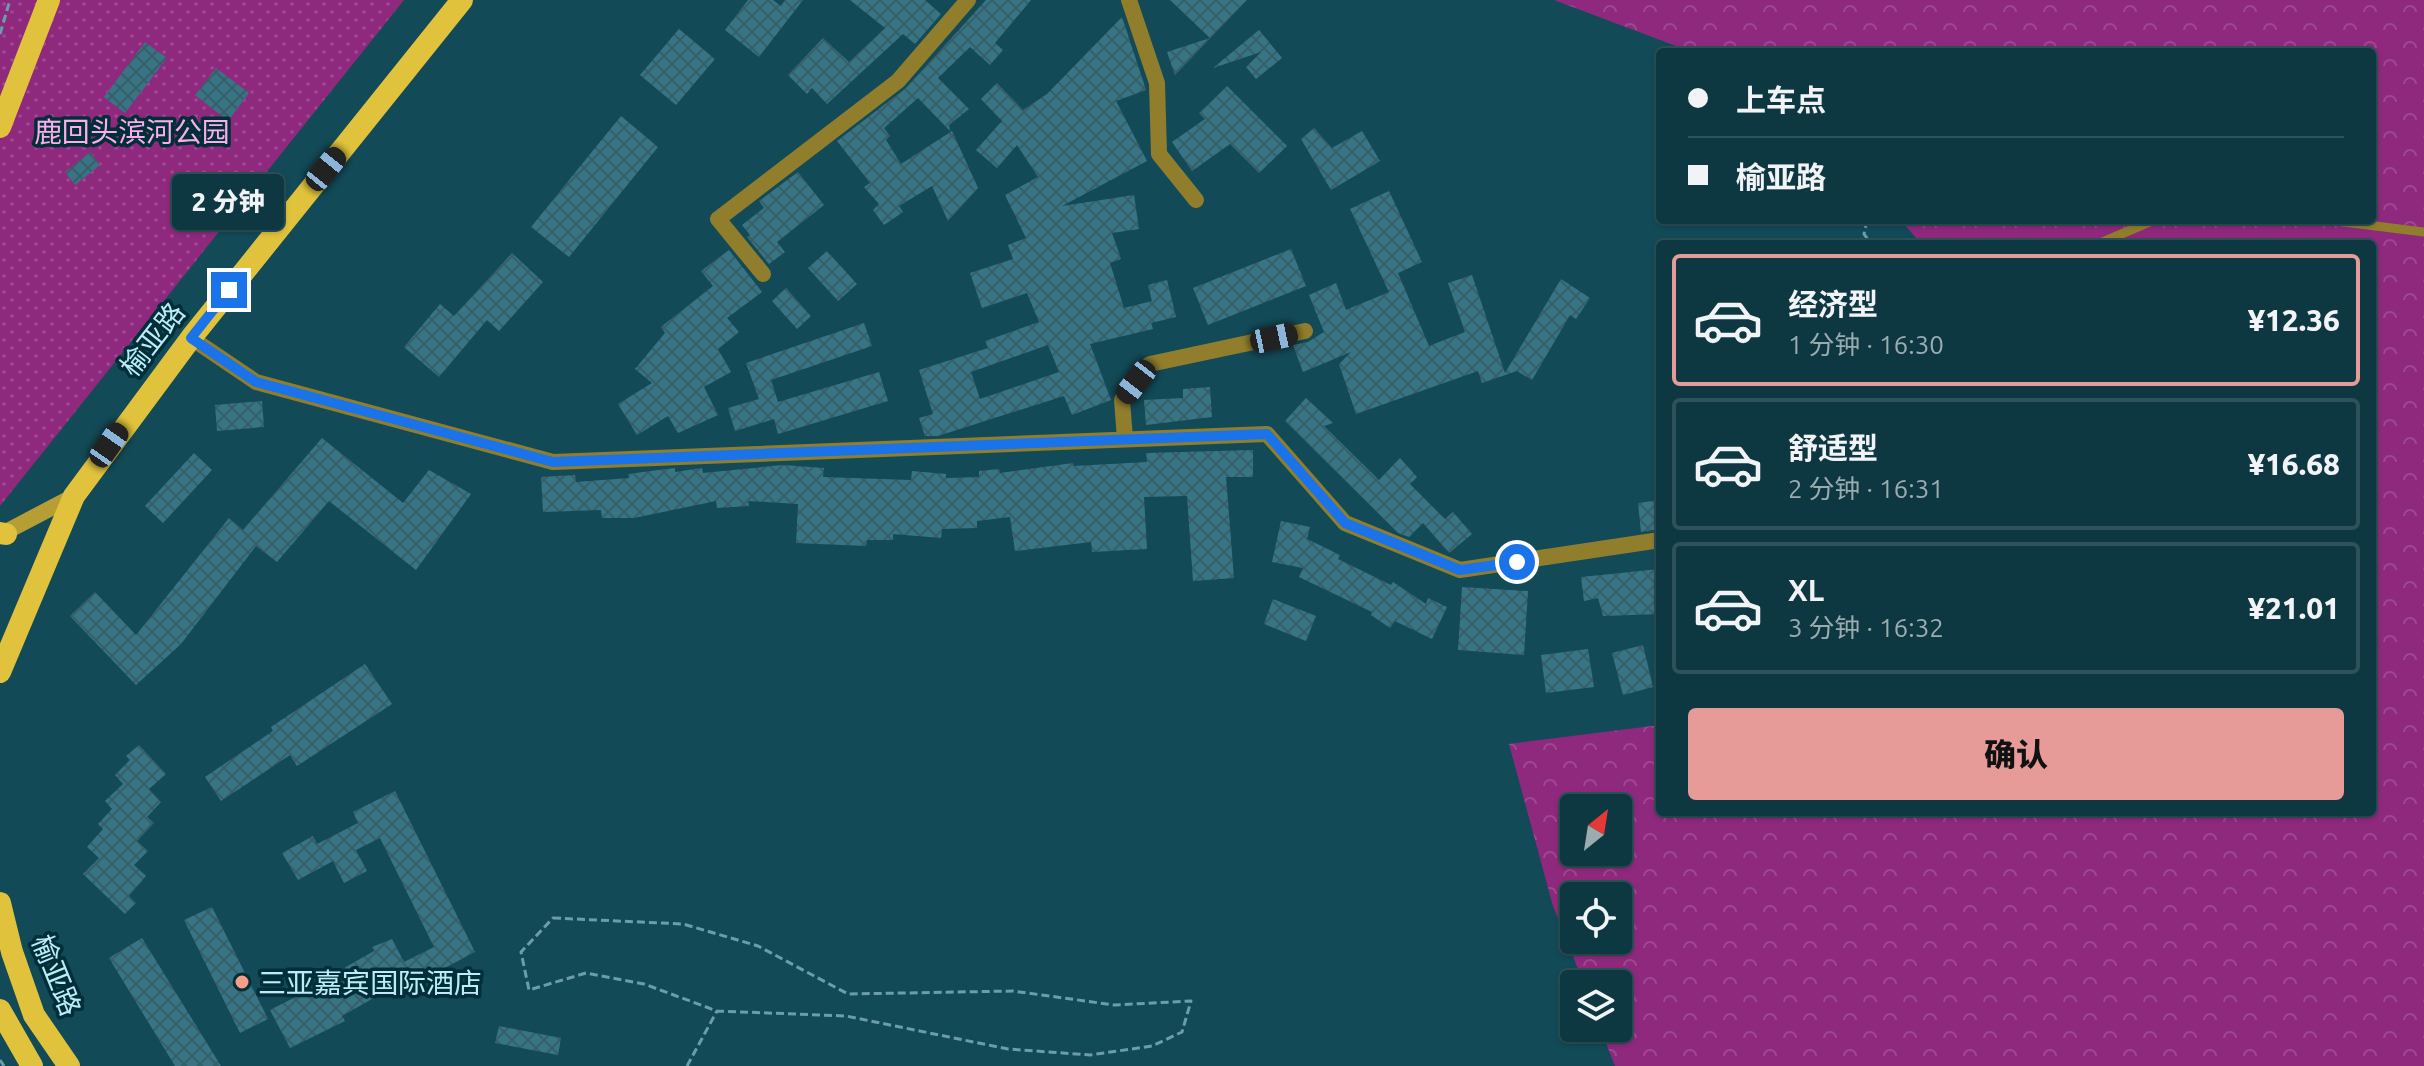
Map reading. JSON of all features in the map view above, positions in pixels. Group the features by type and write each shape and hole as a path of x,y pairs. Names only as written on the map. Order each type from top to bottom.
{"highway":[{"path":"0,127 49,0"},
{"name":"榆亚路","path":"0,672 74,496 191,338 462,0"},
{"name":"榆亚路","path":"0,903 12,952 34,1015 69,1066"},
{"path":"0,1010 32,1066"}],"main road":[{"path":"2,534 74,496"}],"street":[{"path":"763,274 718,219 898,81 968,0"},
{"path":"1129,0 1157,83 1159,154 1196,200"},
{"path":"1125,439 1122,400 1150,364 1305,331"},
{"path":"191,338 256,382 553,462 1267,434 1345,523 1460,570 1656,541"}],"lane":[{"path":"2107,240 2145,224"},
{"path":"2359,224 2424,232"}],"path":[{"path":"0,34 10,0"},
{"path":"553,918 683,924 758,946 848,994 1013,991 1114,1005 1191,1001 1182,1032 1152,1046 1090,1055 1008,1049 846,1016 717,1011 644,984 586,973 529,990 521,952 553,918"},
{"path":"687,1066 717,1011"},
{"path":"0,1060 4,1066"}],"green space":[{"name":"鹿回头滨河公园","path":"0,0 404,0 0,506"},
{"path":"1554,0 2424,0 2424,1066 1615,1066 1606,1042 1632,1042 1632,970 1578,970 1572,954 1632,954 1632,882 1560,882 1560,924 1509,744 1656,726 1656,816 2376,816 2376,240 1918,240 1904,224 2376,224 2376,48 1681,48"}],"building":[{"path":"748,0 773,0 781,6 785,0 803,0 759,57 725,30"},
{"path":"850,0 925,0 941,14 915,44 903,34 827,104 812,88 807,94 788,75 823,38 849,62 885,28"},
{"path":"986,0 1031,0 995,43 1003,50 990,65 970,47 938,78 969,109 949,125 950,131 918,98 884,128 890,136 886,140 901,164 952,131 978,188 948,221 932,186 899,206 903,212 884,225 873,210 879,204 864,187 870,183 837,141 906,88"},
{"path":"1170,0 1247,0 1175,75 1167,52 1210,38"},
{"path":"1122,17 1146,90 1116,101 1147,161 1062,206 1134,195 1139,229 1112,233 1121,259 1110,263 1124,308 1152,301 1148,285 1167,280 1176,317 1151,323 1153,329 1090,344 1111,400 1072,415 1064,396 938,436 925,436 919,418 933,414 919,370 988,348 985,341 1039,322 1027,293 982,308 970,273 1013,259 1008,245 1026,238 1005,195 1038,177 1017,145 997,168 976,150 1002,121 981,99 997,83 1023,110 1047,94","holes":["1048,345 1059,372 980,399 971,372"]},
{"path":"679,29 715,59 676,105 640,75"},
{"path":"1259,30 1282,58 1256,79 1246,67 1261,52 1213,68"},
{"path":"145,42 167,58 125,113 104,97"},
{"path":"216,68 249,93 228,121 195,95"},
{"path":"1227,86 1287,146 1259,173 1230,144 1192,171 1172,142 1205,119 1199,113"},
{"path":"621,116 658,147 569,257 531,227"},
{"path":"1314,128 1332,148 1362,131 1380,161 1331,190 1301,139"},
{"path":"90,152 100,165 75,185 65,172"},
{"path":"798,172 824,205 777,242 785,252 769,264 747,237 750,235 742,225 764,208 759,201"},
{"path":"1389,191 1422,262 1398,273 1429,346 1465,332 1448,283 1472,275 1505,373 1561,279 1590,298 1576,319 1570,315 1532,380 1517,371 1482,383 1478,371 1356,414 1339,364 1351,352 1303,372 1293,345 1308,342 1324,332 1309,295 1336,283 1346,310 1389,292 1350,209"},
{"path":"1291,249 1306,286 1208,325 1193,288"},
{"path":"729,250 762,292 727,318 739,332 718,349 731,372 704,387 718,415 678,433 668,416 637,435 618,404 652,383 635,369 665,333 661,327 713,286 701,271"},
{"path":"827,251 857,284 838,301 808,268"},
{"path":"512,253 543,282 499,331 487,320 439,377 404,347 440,304 454,316"},
{"path":"786,288 811,316 797,329 772,301"},
{"path":"864,323 872,346 771,380 778,402 879,372 888,401 778,434 774,419 735,431 728,408 759,399 746,363"},
{"path":"1210,387 1212,417 1146,425 1144,400 1183,398 1183,389"},
{"path":"1306,398 1333,423 1324,426 1379,480 1400,458 1417,477 1410,484 1445,519 1453,512 1472,534 1449,553 1423,523 1409,537 1398,533 1285,421"},
{"path":"262,401 264,427 217,431 215,405"},
{"path":"322,438 403,503 429,470 471,494 416,570 329,501 277,562 256,546 181,644 136,685 70,616 95,592 136,635 229,518 243,530"},
{"path":"1253,450 1253,477 1226,477 1234,578 1193,581 1187,496 1144,497 1147,549 1092,552 1091,542 1015,551 1010,517 977,521 977,528 942,529 941,538 893,534 893,540 867,540 866,546 796,543 798,504 748,501 749,506 717,508 716,501 634,518 602,518 601,510 543,512 541,477 575,475 576,482 629,478 628,474 675,468 675,472 702,468 703,473 783,465 824,468 823,477 911,480 912,471 946,474 946,478 979,477 979,471 999,469 1000,473 1073,463 1074,466 1147,462 1146,453"},
{"path":"194,453 212,470 163,523 145,506"},
{"path":"1656,501 1656,530 1641,532 1638,503"},
{"path":"1281,521 1310,527 1307,539 1340,555 1338,559 1391,585 1393,582 1426,604 1428,598 1447,607 1432,639 1395,621 1390,628 1371,615 1372,612 1299,577 1303,568 1272,562"},
{"path":"1656,569 1656,614 1603,616 1598,598 1584,601 1581,577"},
{"path":"1462,587 1528,591 1524,655 1458,650"},
{"path":"1273,599 1316,616 1306,641 1264,624"},
{"path":"1643,645 1653,687 1623,695 1612,653"},
{"path":"1588,649 1594,687 1546,693 1541,655"},
{"path":"365,664 392,704 297,766 290,755 221,801 205,777 273,731 271,727"},
{"path":"139,745 166,774 149,789 161,802 147,817 154,823 137,841 148,851 134,865 146,876 129,896 136,903 125,914 83,874 99,858 87,847 103,829 98,824 112,809 105,801 123,784 115,775 130,760 126,756"},
{"path":"395,791 475,952 397,993 393,987 342,1016 345,1021 290,1048 270,1010 331,979 330,976 374,951 372,947 392,939 404,962 434,947 380,838 356,850 367,871 344,883 333,861 298,880 282,853 313,836 317,844 358,823 353,812"},
{"path":"212,907 268,1019 240,1033 184,920"},
{"path":"142,938 221,1066 175,1066 109,958"},
{"path":"499,1026 561,1038 558,1055 495,1043"}],"place":[{"name":"三亚嘉宾国际酒店","path":"242,982"}],"route":[{"path":"229,290 191,338 256,382 553,462 1267,434 1345,523 1460,570 1517,562"}]}
